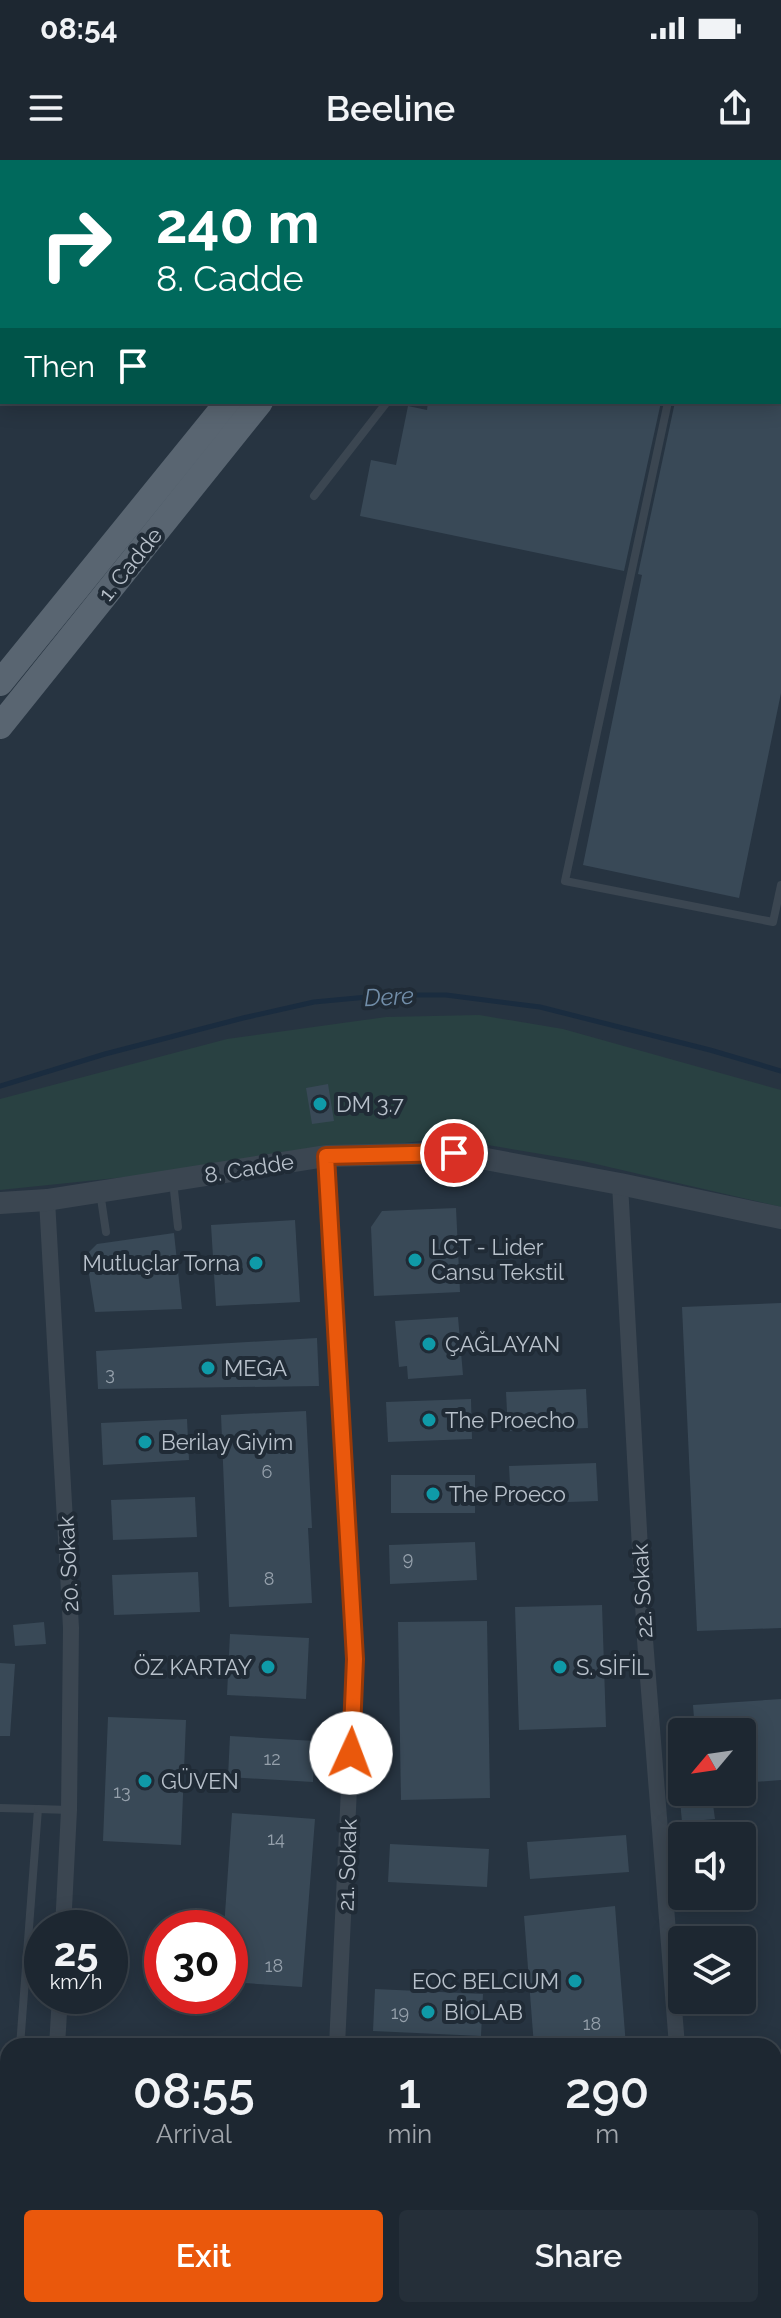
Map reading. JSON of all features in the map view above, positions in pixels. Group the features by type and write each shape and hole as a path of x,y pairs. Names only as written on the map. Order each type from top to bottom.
{"main road":[{"name":"1. Cadde","path":"0,683 226,404"},
{"name":"1. Cadde","path":"0,726 258,404"}],"street":[{"name":"8. Cadde","path":"0,1203 47,1200 326,1156 454,1153 781,1218"},
{"name":"21. Sokak","path":"326,1156 355,1659 337,2038"},
{"name":"22. Sokak","path":"620,1184 646,1656 676,2038"},
{"name":"20. Sokak","path":"47,1200 71,1628 69,1810 64,1910"},
{"path":"57,2038 59,2014"}],"lane":[{"path":"314,496 385,404"},
{"path":"668,404 565,881 773,922 781,885"},
{"path":"173,1180 178,1227"},
{"path":"100,1192 106,1232"},
{"path":"0,1808 69,1810"},
{"path":"21,2038 38,1809"}],"green space":[{"path":"479,1015 563,1029 781,1090 781,1207 583,1161 464,1141 428,1140 213,1168 0,1190 0,1099 227,1039 386,1017"}],"building":[{"path":"428,404 661,404 624,571 360,516 371,460 396,465 408,406 427,410"},
{"path":"675,404 781,404 781,693 739,898 583,865 642,575 638,574"},
{"name":"DM 3.7","path":"328,1084 334,1121 312,1124 306,1088"},
{"name":"LCT - Lider Cansu Tekstil","path":"456,1208 460,1292 374,1296 371,1227 382,1211"},
{"name":"Mutluçlar Torna","path":"295,1220 300,1302 216,1306 211,1225"},
{"path":"174,1233 182,1309 95,1312 86,1255 97,1244"},
{"path":"781,1303 781,1628 697,1631 682,1307"},
{"name":"ÇAĞLAYAN","path":"458,1317 463,1375 408,1379 407,1366 399,1367 395,1321"},
{"name":"MEGA","path":"317,1338 319,1386 98,1389 96,1351"},
{"path":"586,1389 588,1428 508,1431 506,1392"},
{"name":"The Proecho","path":"471,1399 472,1439 388,1442 386,1402"},
{"path":"306,1411 312,1603 229,1607 221,1415"},
{"name":"Berilay Giyim","path":"187,1419 189,1460 103,1465 101,1423"},
{"path":"596,1463 598,1501 511,1504 509,1466"},
{"name":"The Proeco","path":"391,1475 475,1475 475,1513 391,1513"},
{"path":"195,1497 197,1537 113,1540 111,1500"},
{"path":"475,1542 477,1580 390,1584 389,1545"},
{"path":"198,1572 200,1612 114,1615 112,1575"},
{"name":"S. SİFİL","path":"602,1605 606,1727 519,1730 515,1607"},
{"path":"487,1621 490,1798 401,1800 398,1622"},
{"path":"44,1622 46,1644 15,1646 13,1625"},
{"name":"ÖZ KARTAY","path":"230,1634 309,1638 306,1699 227,1695"},
{"path":"0,1663 15,1664 10,1736 0,1736"},
{"path":"781,1699 781,1780 756,1782 756,1718 694,1718 693,1705"},
{"name":"GÜVEN","path":"108,1717 186,1720 181,1845 103,1841"},
{"path":"230,1736 315,1741 313,1782 228,1777"},
{"path":"681,1806 713,1806 715,1819 682,1822"},
{"path":"232,1813 315,1819 302,1987 248,1983 248,1910 225,1910"},
{"path":"626,1835 629,1872 530,1879 527,1842"},
{"path":"390,1844 489,1849 487,1887 388,1882"},
{"name":"EOC BELCIUM","path":"615,1906 625,2038 533,2038 524,1916"},
{"name":"BİOLAB","path":"375,1989 483,1994 481,2036 373,2031"}],"waterway":[{"name":"Dere","path":"0,1086 105,1054 243,1018 314,1002 389,995 446,995 540,1007 781,1071"}],"place":[{"name":"DM 3.7","path":"320,1104"},
{"name":"LCT - Lider Cansu Tekstil","path":"415,1260"},
{"name":"Mutluçlar Torna","path":"256,1263"},
{"name":"ÇAĞLAYAN","path":"429,1344"},
{"name":"MEGA","path":"208,1368"},
{"name":"The Proecho","path":"429,1420"},
{"name":"Berilay Giyim","path":"145,1442"},
{"name":"The Proeco","path":"433,1494"},
{"name":"ÖZ KARTAY","path":"268,1667"},
{"name":"S. SİFİL","path":"560,1667"},
{"name":"GÜVEN","path":"145,1781"},
{"name":"EOC BELCIUM","path":"575,1981"},
{"name":"BİOLAB","path":"428,2012"}],"route":[{"path":"351,1753 355,1659 326,1156 454,1153"}]}
